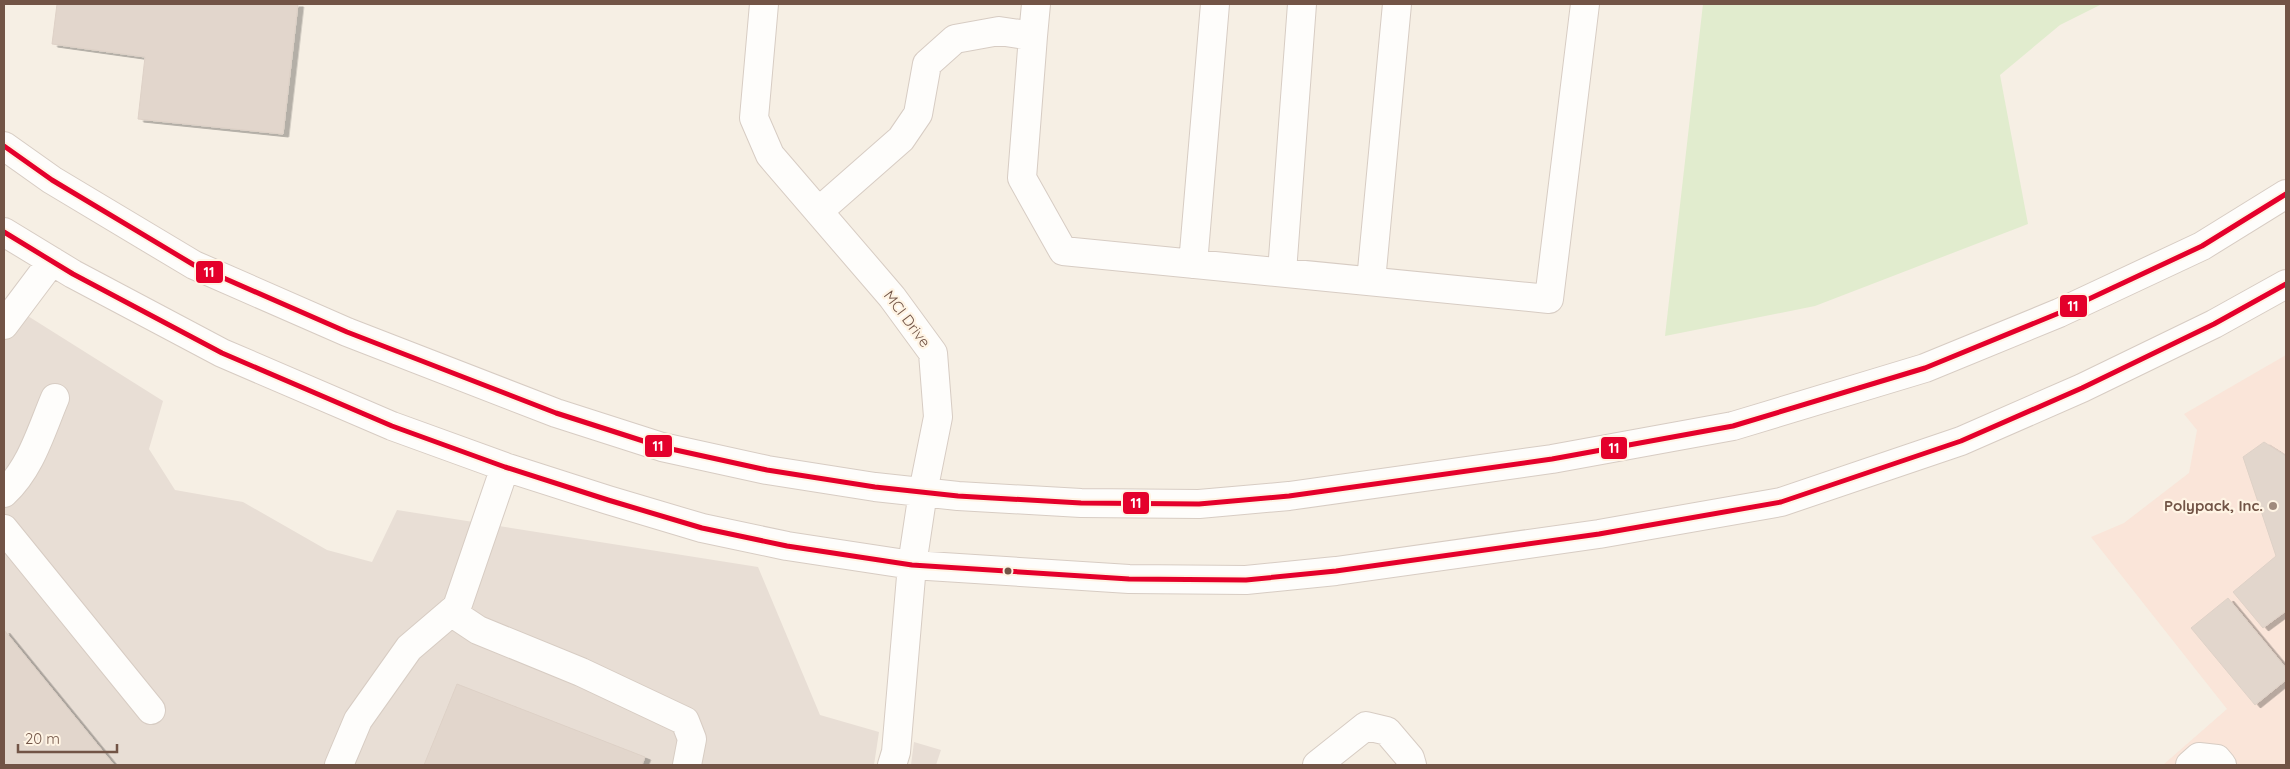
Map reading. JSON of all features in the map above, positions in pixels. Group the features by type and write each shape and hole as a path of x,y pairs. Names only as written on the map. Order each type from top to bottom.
{"street":[{"name":"MCI Drive","path":"764,4 754,118 770,155 892,297 933,353 938,417 923,492 912,565 896,752 892,765"},
{"path":"1036,4 1022,178 1063,251 1549,298 1585,4"},
{"path":"1193,264 1215,4"},
{"path":"1282,272 1302,4"},
{"path":"1370,281 1397,4"},
{"path":"819,211 901,139 918,114 927,64 955,39 999,31 1033,36"},
{"path":"4,146 52,180 194,265 346,332 556,414 672,450 767,470 923,492 1081,503 1199,504 1289,496 1552,458 1733,426 1925,368 2059,313 2202,246 2286,194"},
{"path":"4,232 52,261 222,353 392,426 505,467 702,528 787,546 912,565 1129,579 1246,580 1336,571 1456,556 1599,534 1781,502 1961,441 2056,400 2214,324 2286,284"},
{"path":"4,325 52,261"},
{"path":"4,493 27,465 55,398"},
{"path":"339,765 358,720 409,648 457,607 505,467"},
{"path":"4,529 151,710"},
{"path":"451,612 478,630 581,672 686,721 692,739 687,765"},
{"path":"1317,765 1366,726 1387,731 1410,758 1412,765"},
{"path":"2190,765 2199,758 2217,759 2222,765"}],"shaded area":[{"path":"4,301 163,401 149,449 175,490 243,502 327,550 372,562 397,510 758,567 820,715 879,732 874,765 4,765"},
{"path":"2286,355 2286,765 2163,765 2227,709 2091,537 2124,523 2189,473 2197,430 2184,414"},
{"path":"914,742 941,750 936,765 911,765"}],"green space":[{"path":"1703,4 2102,4 2060,25 2000,75 2028,224 1815,306 1665,336"}],"building":[{"path":"57,4 298,4 283,134 138,119 145,57 52,44"},
{"name":"Polypack, Inc.","path":"2264,442 2286,456 2286,611 2263,628 2233,592 2276,556 2243,457"},
{"path":"2228,598 2286,668 2286,680 2255,705 2191,628"},
{"path":"4,630 114,765 4,765"},
{"path":"457,684 645,757 642,765 424,765"}],"transit line":[{"name":"11","path":"4,146 52,180 194,265 347,332 556,413 662,447 767,470 875,487 958,496 1081,503 1199,504 1289,496 1552,459 1733,426 1925,368 2059,313 2202,246 2286,194"},
{"name":"11","path":"4,232 73,274 222,353 392,426 505,467 608,500 702,528 787,546 912,565 1129,579 1246,580 1336,571 1599,534 1781,502 1961,441 2082,388 2214,324 2286,284"}],"place":[{"name":"Polypack, Inc.","path":"2273,506"}]}
